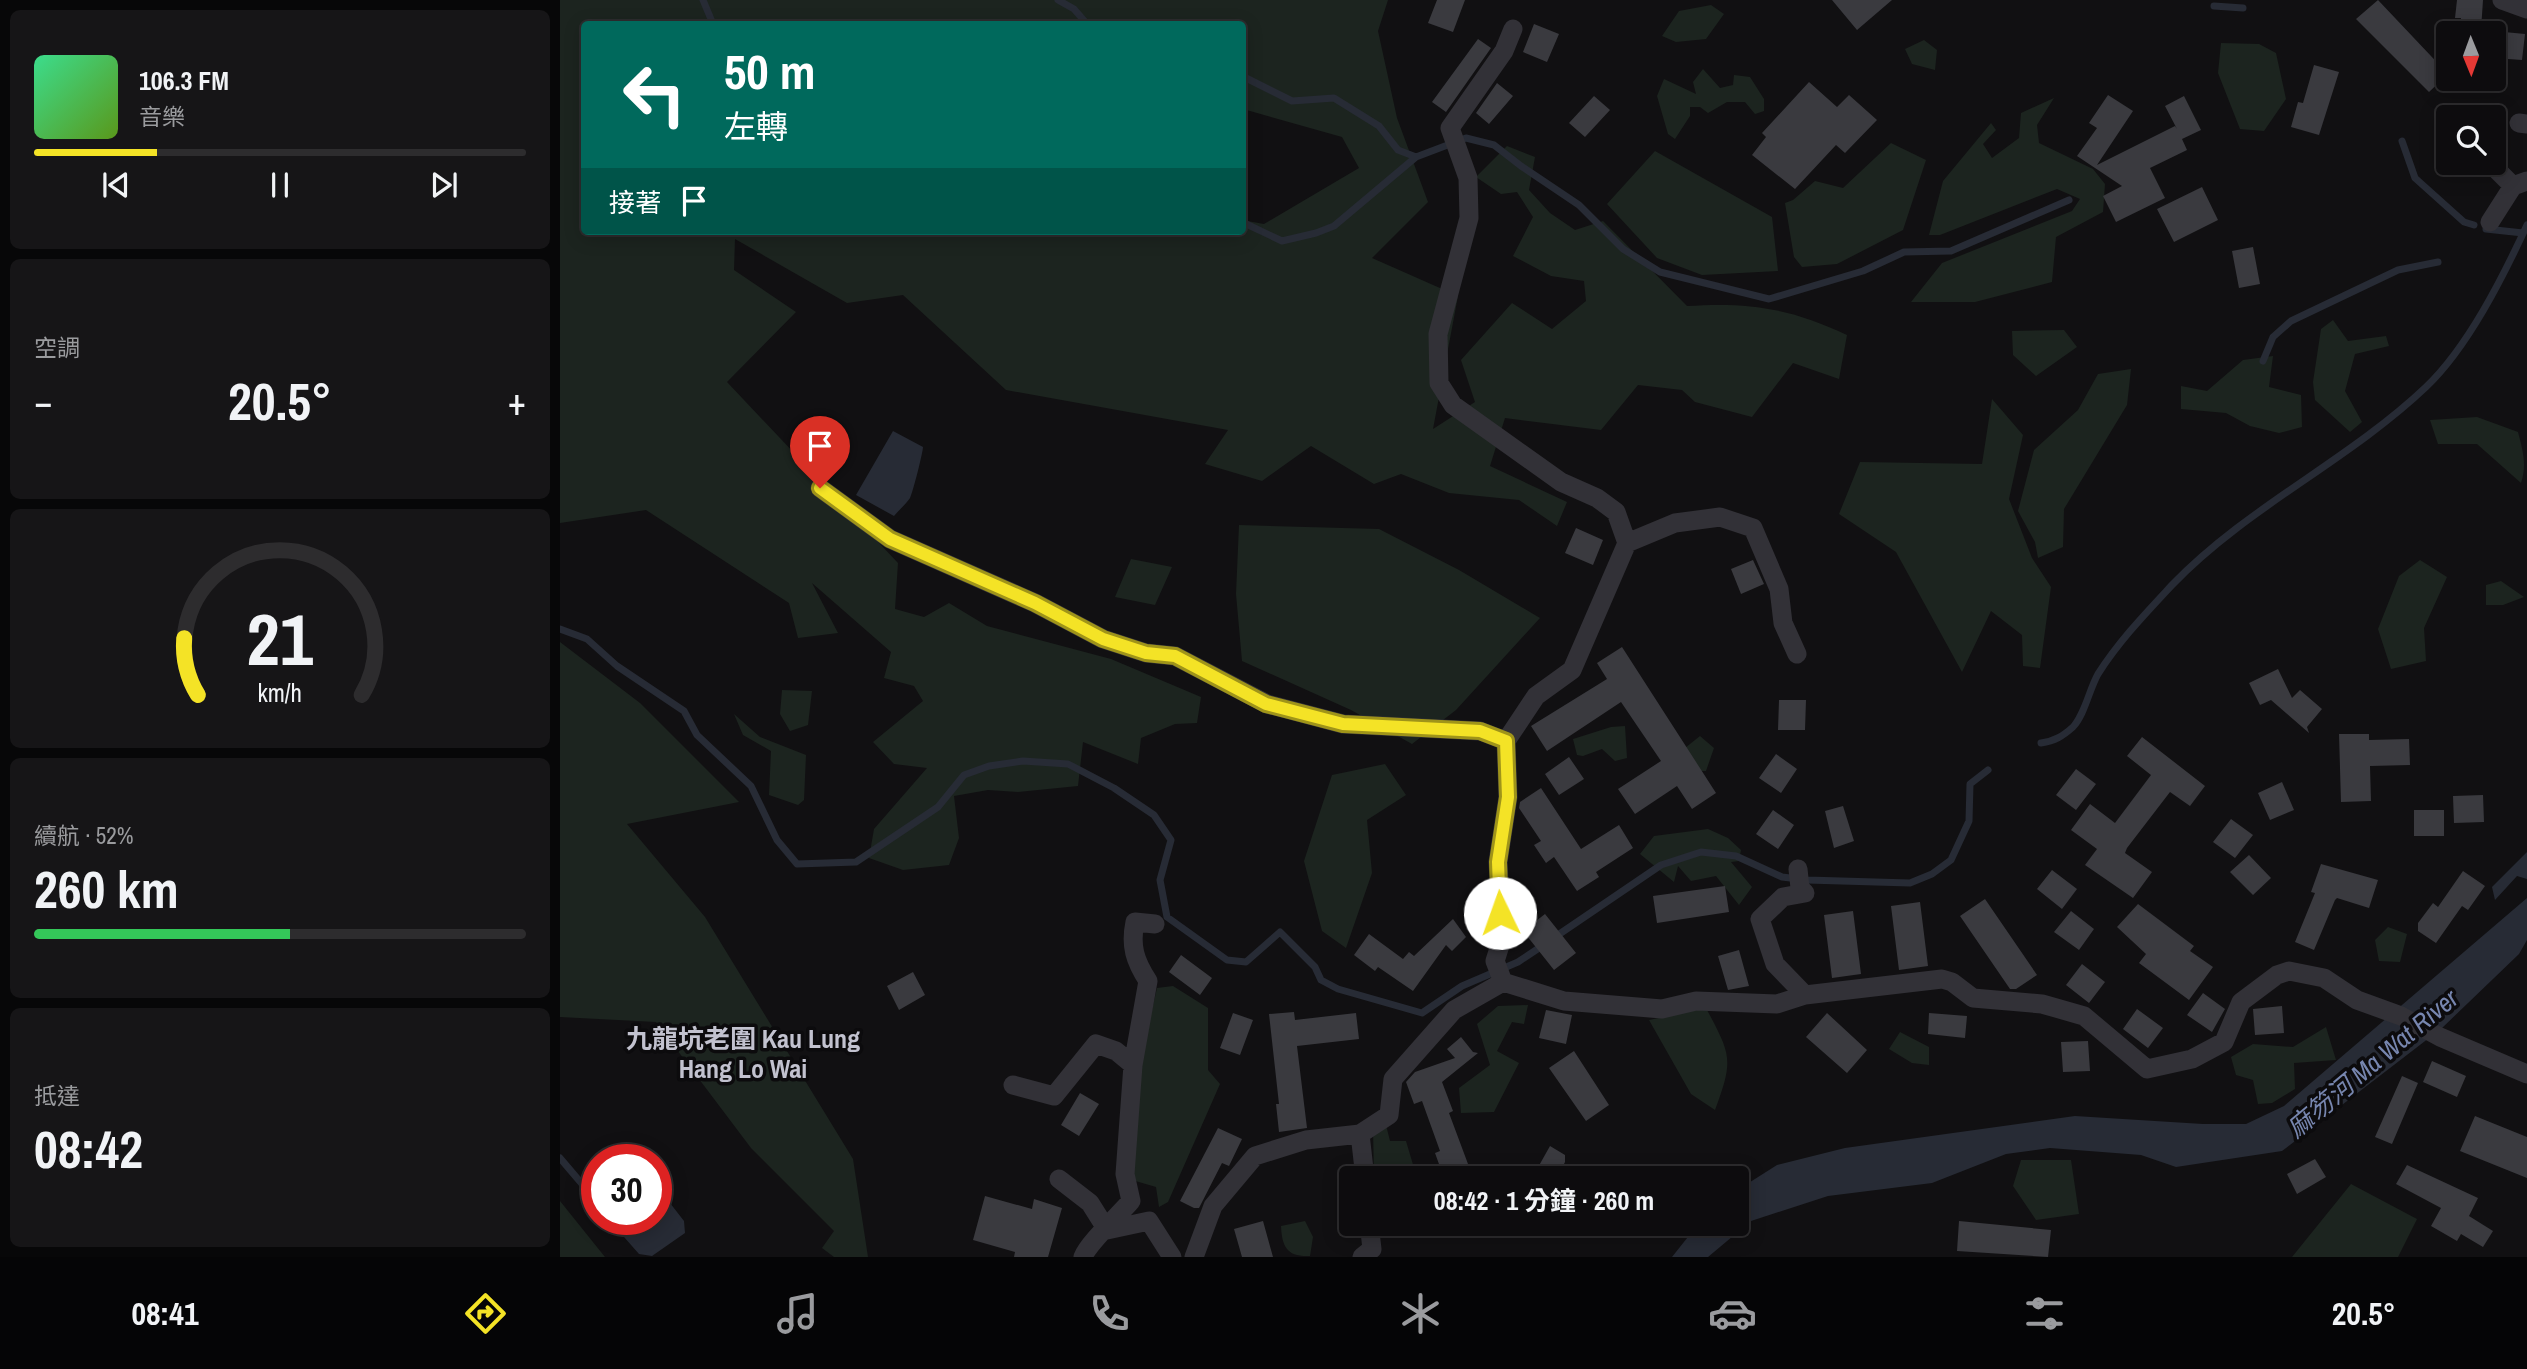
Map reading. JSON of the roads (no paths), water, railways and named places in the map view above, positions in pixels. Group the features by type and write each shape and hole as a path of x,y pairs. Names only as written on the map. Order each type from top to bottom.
{"street":[{"path":"2502,0 2527,9"},
{"path":"1503,982 1495,961 1502,939 1498,862 1508,797 1506,741 1536,696 1572,670 1627,543 1616,512 1597,498 1561,482 1453,404 1439,383 1438,334 1469,218 1468,178 1450,128 1504,51 1513,29"},
{"path":"2490,222 2520,184"},
{"path":"820,488 890,539 1035,603 1103,639 1146,653 1175,656 1266,704 1343,724 1480,731 1506,741"},
{"path":"1627,543 1675,523 1720,517 1753,528 1780,589 1783,623 1797,654"},
{"path":"1798,869 1800,888 1805,893 1783,897 1760,919 1775,964 1805,995"},
{"path":"1083,1257 1086,1249 1107,1230 1131,1201 1125,1174 1133,1065 1148,982 1136,963 1131,940 1135,922 1155,924"},
{"path":"1194,1257 1213,1206 1255,1156 1306,1140 1360,1134 1389,1115 1393,1079 1454,1010 1503,982 1564,1002 1662,1009 1696,1002 1777,1004 1805,995 1942,979 1952,982 1973,998 2042,1004 2084,1016 2147,1069 2192,1059 2224,1042 2241,1002 2277,975 2289,971 2325,978 2357,1000 2401,1016 2440,1037 2527,1074"},
{"path":"1013,1085 1054,1096 1096,1044 1116,1051 1133,1065"},
{"path":"1360,1134 1364,1166"},
{"path":"1059,1179 1090,1203 1107,1230"},
{"path":"1107,1230 1149,1222 1172,1257"},
{"path":"1362,1257 1372,1249 1370,1236"}],"water":[{"path":"893,431 923,447 910,498 894,516 856,495"},
{"path":"2527,852 2527,879 2517,876 2495,900 2492,887"},
{"name":"麻笏河 Ma Wat River","path":"2527,898 2527,940 2519,954 2442,1028 2282,1151 2176,1167 2141,1155 2050,1148 2006,1154 1932,1183 1828,1196 1749,1223 1749,1183 1777,1165 1845,1148 2075,1116 2246,1124 2284,1106"},
{"path":"672,1206 684,1221 685,1233 652,1256 639,1254 622,1235 672,1235"},
{"path":"1689,1236 1733,1236 1708,1257 1672,1257"}],"waterway":[{"path":"703,0 712,21"},
{"path":"1058,0 1074,9 1084,21"},
{"path":"2214,6 2243,8"},
{"path":"1246,78 1292,101 1334,98 1379,126 1398,150 1416,157"},
{"path":"1246,224 1282,241 1334,226 1416,157 1466,138 1494,145 1579,205 1623,249 1660,272 1769,299 1863,271 1904,252 1951,251 2069,200"},
{"path":"2402,141 2415,178 2464,222 2474,225"},
{"path":"2041,743 2058,738 2073,727 2081,715 2098,674 2115,650 2172,585 2201,557 2396,414 2426,387 2470,332 2527,225"},
{"path":"2486,229 2523,233"},
{"path":"2263,361 2273,337 2291,321 2398,270 2438,262"},
{"path":"560,629 587,639 617,666 684,711 697,735 751,786 777,840 797,864 856,862 938,807 964,775 989,766 1023,761 1068,764 1114,788 1154,815 1171,840 1160,880 1167,917 1227,960 1246,962 1280,932 1315,967 1321,980 1338,989 1422,1013 1462,986 1518,962 1545,944"},
{"path":"1555,937 1661,865 1701,852 1736,856 1782,877 1910,883 1932,874 1951,860 1969,821 1970,784 1988,770"},
{"path":"560,1158 581,1183"}],"district":[{"name":"九龍坑老圍 Kau Lung Hang Lo Wai","path":"743,1053"}]}
